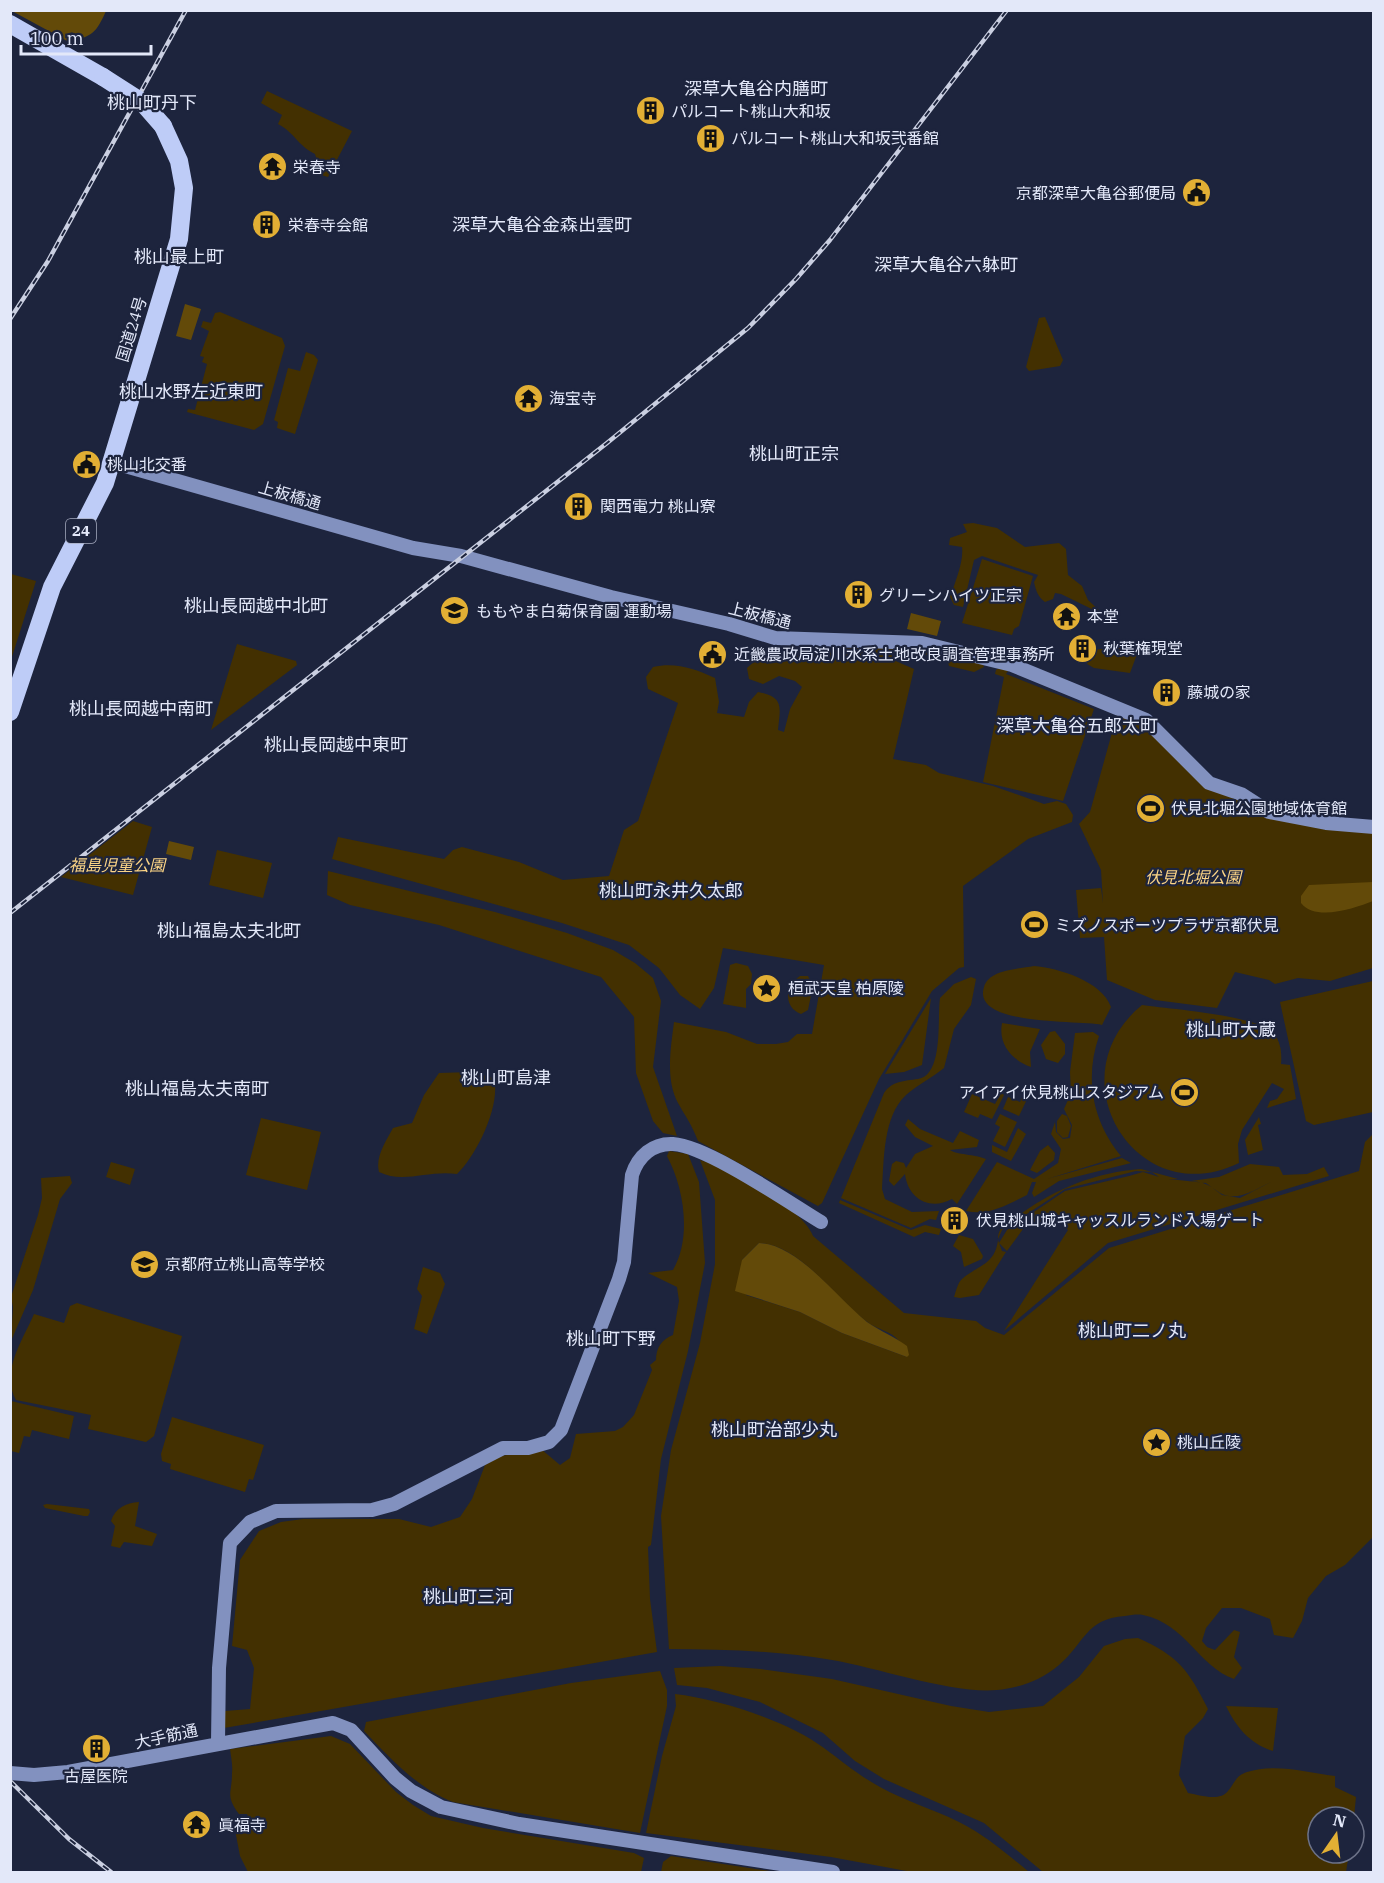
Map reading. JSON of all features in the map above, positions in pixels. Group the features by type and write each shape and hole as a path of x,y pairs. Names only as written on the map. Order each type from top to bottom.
{"highway":[{"name":"国道24号","path":"10,24 104,77 142,102 163,126 172,143 182,174 184,195 182,223 111,462 96,505 52,587 10,712"}],"street":[{"name":"上板橋通","path":"111,462 412,548 461,556 611,597 729,624 775,638 922,643 1012,665 1146,720 1209,783 1241,794 1269,812 1326,823 1374,827"},
{"path":"218,1742 219,1668 230,1543 233,1538 250,1522 276,1511 372,1510 394,1504 503,1448 528,1448 549,1442 561,1430 619,1279 624,1262 632,1175 637,1163 645,1153 670,1144 690,1148 749,1179 821,1222"},
{"name":"大手筋通","path":"10,1773 34,1775 68,1772 218,1742 327,1723 340,1724 351,1730 394,1778 411,1791 431,1803 458,1812 833,1872"}],"green space":[{"path":"267,91 352,131 328,177 321,175 315,154 278,124 282,115 261,103"},
{"path":"220,312 282,338 285,346 263,424 254,430 187,412 188,409 195,410 207,364 202,362 204,357 200,356 209,331 201,327 203,321 211,323 215,313"},
{"path":"1045,317 1063,360 1060,366 1029,371 1026,367 1039,318"},
{"path":"306,352 314,355 318,360 295,434 277,428 278,422 274,420 288,368 300,371"},
{"path":"973,523 997,528 1025,547 1059,543 1066,549 1068,575 1082,586 1088,600 1104,615 1061,594 1055,593 1053,599 1045,602 1039,596 1034,582 1038,575 982,556 974,560 963,607 954,605 950,597 957,579 962,547 949,545 950,538 967,532 963,524"},
{"path":"982,559 1033,576 1019,626 1014,629 1012,635 962,623"},
{"path":"10,574 36,581 11,660"},
{"path":"1106,642 1139,649 1130,673 1094,668 1087,664 1091,650 1103,649"},
{"path":"237,644 296,661 297,665 211,730"},
{"path":"917,647 918,650 914,653 894,649 891,659 914,669 893,759 926,765 939,773 993,786 1044,804 1057,801 1066,804 1073,815 1072,822 1028,839 963,886 964,967 959,968 932,991 879,1079 822,1203 818,1206 698,1141 674,1094 670,1063 674,1022 726,1032 757,1044 788,1042 797,1034 812,1034 824,965 723,948 714,988 700,1009 680,995 659,968 629,945 562,923 332,859 338,837 444,859 453,850 462,847 519,862 563,880 609,876 624,830 638,821 678,703 648,689 646,677 653,667 670,665 685,667 715,678 719,702 717,713 744,717 749,702 758,692 767,694 777,700 780,710 778,730 784,732 790,709 802,687 795,681 779,676 763,684 749,679 747,668 758,658 777,656 794,649"},
{"path":"919,651 982,662 984,667 974,672 949,666 947,659 916,653"},
{"path":"1002,666 1008,671 1006,674 1094,709 1063,801 983,782 1004,677 995,674 996,670"},
{"name":"伏見北堀公園","path":"1118,711 1143,722 1206,784 1272,814 1373,830 1373,968 1330,981 1298,978 1275,984 1269,980 1235,972 1217,1008 1155,1000 1107,980 1104,937 1080,938 1076,890 1101,888 1103,903 1101,870 1079,824 1090,812"},
{"name":"福島児童公園","path":"133,821 152,827 133,895 61,877"},
{"path":"217,850 272,863 263,898 209,885"},
{"path":"328,871 495,912 567,933 613,950 635,963 653,978 661,1001 653,1067 677,1136 663,1133 653,1121 636,1073 634,1017 601,977 439,925 350,905 327,895"},
{"path":"736,963 748,966 752,974 751,984 746,989 746,1008 723,1004 730,965"},
{"path":"1034,966 1067,973 1099,990 1111,1007 1102,1025 1010,1015 994,1009 985,1000 984,987 992,977 1005,971"},
{"path":"800,976 808,976 813,986 808,1010 801,1014 791,1007 788,996 791,985"},
{"path":"971,977 976,979 971,1005 954,1029 944,1068 906,1095 898,1104 889,1126 884,1152 882,1189 885,1199 912,1212 939,1211 936,1220 930,1219 911,1228 841,1198 884,1093 895,1084 926,1075 932,1067 938,1044 940,998 954,984"},
{"path":"1373,981 1373,1112 1314,1125 1306,1121 1280,1002"},
{"path":"931,998 922,1065 904,1072 885,1074"},
{"name":"アイアイ伏見桃山スタジアム","path":"1142,1005 1232,1017 1264,1027 1276,1036 1280,1048 1281,1064 1290,1065 1296,1099 1267,1108 1270,1101 1277,1099 1284,1089 1272,1083 1242,1130 1238,1144 1239,1163 1202,1174 1168,1170 1140,1154 1119,1130 1107,1100 1105,1068 1116,1035"},
{"path":"1002,1023 1040,1029 1030,1052 1031,1067 1012,1056 1004,1045"},
{"path":"1055,1031 1065,1044 1065,1054 1058,1063 1046,1059 1041,1045 1050,1032"},
{"path":"1093,1032 1099,1036 1092,1068 1094,1099 1104,1129 1121,1156 1047,1179 1122,1158 1131,1163 1059,1181 1034,1197 1032,1193 1036,1182 1032,1182 1027,1195 1005,1206 990,1211 966,1211 997,1162 1034,1179 1058,1163 1061,1149 1051,1134 1055,1122 1056,1132 1063,1139 1070,1138 1072,1125 1064,1109 1071,1093 1070,1072 1075,1033"},
{"path":"472,1072 494,1078 494,1102 479,1143 457,1174 397,1177 379,1172 380,1155 393,1128 412,1123 424,1095 439,1073"},
{"path":"1001,1093 1004,1095 992,1119 980,1114 978,1118 964,1112 972,1094 995,1104"},
{"path":"1024,1093 1029,1095 1019,1116 1003,1109 1008,1097 1020,1102"},
{"path":"1000,1114 1017,1122 1005,1147 993,1141 1000,1127 995,1124"},
{"path":"1062,1114 1067,1116 1071,1126 1068,1137 1063,1138 1057,1132 1057,1121"},
{"path":"1259,1117 1261,1124 1258,1125 1263,1150 1248,1155 1245,1140"},
{"path":"261,1118 321,1132 307,1190 246,1175"},
{"path":"908,1119 920,1129 953,1143 960,1131 979,1140 977,1147 950,1150 986,1159 957,1204 952,1199 936,1204 921,1200 911,1190 905,1174 894,1186 889,1181 892,1164 896,1161 904,1163 906,1168 915,1154 933,1146 915,1137 905,1125"},
{"path":"1018,1128 1026,1134 1011,1161 992,1152 992,1145 1007,1152"},
{"path":"1373,1134 1373,1537 1345,1565 1326,1576 1308,1598 1302,1621 1293,1638 1274,1635 1270,1619 1241,1608 1222,1608 1206,1628 1202,1641 1207,1647 1215,1650 1234,1630 1240,1632 1234,1657 1242,1668 1234,1679 1211,1665 1181,1636 1158,1620 1143,1615 1112,1618 1093,1627 1068,1657 1045,1675 1022,1685 997,1690 959,1688 832,1660 792,1654 669,1649 661,1516 671,1450 700,1343 715,1264 715,1200 700,1160 713,1164 783,1204 796,1214 813,1236 904,1313 976,1321 985,1328 1004,1335 1109,1248 1359,1171 1365,1142","holes":["759,1243 774,1246 804,1263 870,1324 895,1337 907,1357 842,1333 800,1312 746,1295 742,1260"]},
{"path":"1048,1145 1055,1153 1054,1160 1037,1173 1030,1170 1040,1151"},
{"path":"669,1151 688,1154 699,1182 705,1263 688,1351 661,1459 651,1545 648,1547 650,1599 657,1652 224,1728 225,1711 250,1709 254,1668 247,1650 232,1646 240,1560 259,1531 281,1522 303,1519 399,1519 431,1527 460,1517 472,1499 485,1465 501,1456 541,1449 560,1465 570,1458 576,1434 615,1431 623,1427 634,1415 652,1370 650,1365 656,1360 660,1344 673,1335 679,1301 677,1287 648,1273 673,1270 682,1243 684,1213 678,1183 667,1156"},
{"path":"111,1162 135,1169 130,1185 106,1177"},
{"path":"1250,1164 1279,1167 1283,1175 1307,1174 1324,1167 1329,1176 1108,1243 1004,1331 1068,1230 1058,1215 1023,1229 1007,1251 999,1243 1007,1230 1065,1191 1143,1172 1159,1177 1152,1172 1136,1171 1065,1189 1002,1230 998,1239 1000,1230 1006,1223 1035,1204 1063,1189 1109,1174 1141,1169 1178,1179 1169,1179 1201,1182 1191,1181 1219,1177","holes":["1273,1181 1240,1198 1228,1196 1247,1193"]},
{"path":"70,1176 72,1183 60,1199 33,1290 11,1341 13,1307 11,1297 38,1215 42,1198 41,1178"},
{"path":"840,1200 911,1230 925,1225 941,1229 939,1235 925,1232 914,1237 839,1203"},
{"path":"959,1235 973,1239 983,1256 982,1259 964,1267 961,1252 953,1246"},
{"path":"998,1240 1002,1251 1006,1252 979,1295 954,1297 961,1280 990,1260"},
{"path":"423,1267 440,1273 445,1284 427,1334 414,1329 422,1296 417,1289"},
{"path":"77,1303 182,1336 154,1436 146,1442 88,1429 91,1415 16,1400 12,1389 12,1367 19,1345 34,1314 64,1323 70,1306"},
{"path":"11,1401 74,1416 69,1439 32,1430 30,1437 24,1436 19,1453 11,1451"},
{"path":"172,1417 264,1445 253,1480 249,1479 245,1492 170,1469 171,1464 162,1461 161,1454"},
{"path":"139,1502 135,1526 157,1534 152,1546 124,1542 120,1548 111,1546 115,1526 111,1521 115,1513 125,1505"},
{"path":"43,1505 89,1509 90,1512 88,1516 84,1516 45,1508"},
{"path":"1138,1638 1172,1658 1188,1674 1208,1709 1203,1718 1185,1736 1179,1775 1188,1793 1209,1797 1220,1796 1228,1791 1240,1776 1258,1769 1291,1769 1335,1776 1335,1787 1356,1797 1355,1805 1306,1805 1306,1865 1347,1865 1346,1872 1043,1872 984,1823 884,1779 855,1761 823,1733 760,1702 707,1688 677,1685 674,1668 720,1666 761,1669 832,1679 951,1706 989,1712 1043,1706 1079,1677 1104,1646 1125,1639"},
{"path":"660,1671 667,1690 667,1706 640,1833 453,1802 416,1781 364,1731 366,1722 571,1683"},
{"path":"675,1694 732,1706 792,1729 809,1738 880,1787 969,1827 996,1845 1029,1872 912,1872 831,1857 646,1833 662,1756 676,1706"},
{"path":"1226,1706 1278,1708 1273,1751 1257,1744 1245,1734 1234,1721"},
{"path":"331,1736 350,1744 396,1792 431,1816 483,1828 634,1853 644,1858 641,1872 248,1872 240,1856 235,1830 236,1826 245,1831 250,1820 247,1814 239,1814 231,1798 230,1749"},
{"path":"671,1856 776,1872 661,1872 663,1862"}],"shaded area":[{"path":"106,10 93,32 84,38 69,42 12,11"},
{"path":"185,304 201,309 191,340 176,336"},
{"path":"911,613 941,621 937,636 907,629"},
{"path":"169,841 194,847 191,860 166,854"},
{"path":"1373,882 1373,901 1356,907 1326,913 1308,909 1301,903 1301,896 1309,885"},
{"path":"759,1243 788,1252 802,1262 867,1322 907,1346 909,1355 907,1357 842,1333 800,1312 735,1291 742,1260"}],"railway":[{"path":"10,319 48,261 186,10"},
{"path":"10,913 607,443 748,328 830,240 1007,10"},
{"path":"10,1781 69,1839 111,1872"}],"place":[{"name":"パルコート桃山大和坂","path":"650,111"},
{"name":"パルコート桃山大和坂弐番館","path":"710,138"},
{"name":"栄春寺","path":"272,167"},
{"name":"京都深草大亀谷郵便局","path":"1197,193"},
{"name":"栄春寺会館","path":"267,225"},
{"name":"海宝寺","path":"528,398"},
{"name":"桃山北交番","path":"86,464"},
{"name":"関西電力 桃山寮","path":"579,506"},
{"name":"グリーンハイツ正宗","path":"858,595"},
{"name":"ももやま白菊保育園 運動場","path":"455,611"},
{"name":"本堂","path":"1066,616"},
{"name":"秋葉権現堂","path":"1082,648"},
{"name":"近畿農政局淀川水系土地改良調査管理事務所","path":"713,654"},
{"name":"藤城の家","path":"1166,692"},
{"name":"伏見北堀公園地域体育館","path":"1150,808"},
{"name":"ミズノスポーツプラザ京都伏見","path":"1034,925"},
{"name":"桓武天皇 柏原陵","path":"767,988"},
{"name":"アイアイ伏見桃山スタジアム","path":"1185,1092"},
{"name":"伏見桃山城キャッスルランド入場ゲート","path":"955,1220"},
{"name":"京都府立桃山高等学校","path":"144,1264"},
{"name":"桃山丘陵","path":"1156,1442"},
{"name":"古屋医院","path":"96,1748"},
{"name":"眞福寺","path":"197,1825"}],"district":[{"name":"深草大亀谷内膳町","path":"756,89"},
{"name":"桃山町丹下","path":"152,103"},
{"name":"深草大亀谷金森出雲町","path":"542,225"},
{"name":"桃山最上町","path":"179,257"},
{"name":"深草大亀谷六躰町","path":"946,265"},
{"name":"桃山水野左近東町","path":"191,392"},
{"name":"桃山町正宗","path":"794,454"},
{"name":"桃山長岡越中北町","path":"256,606"},
{"name":"桃山長岡越中南町","path":"141,709"},
{"name":"深草大亀谷五郎太町","path":"1077,726"},
{"name":"桃山長岡越中東町","path":"336,745"},
{"name":"桃山町永井久太郎","path":"671,891"},
{"name":"桃山福島太夫北町","path":"229,931"},
{"name":"桃山町大蔵","path":"1231,1030"},
{"name":"桃山町島津","path":"506,1078"},
{"name":"桃山福島太夫南町","path":"197,1089"},
{"name":"桃山町二ノ丸","path":"1132,1331"},
{"name":"桃山町下野","path":"611,1339"},
{"name":"桃山町治部少丸","path":"774,1430"},
{"name":"桃山町三河","path":"468,1597"}]}
